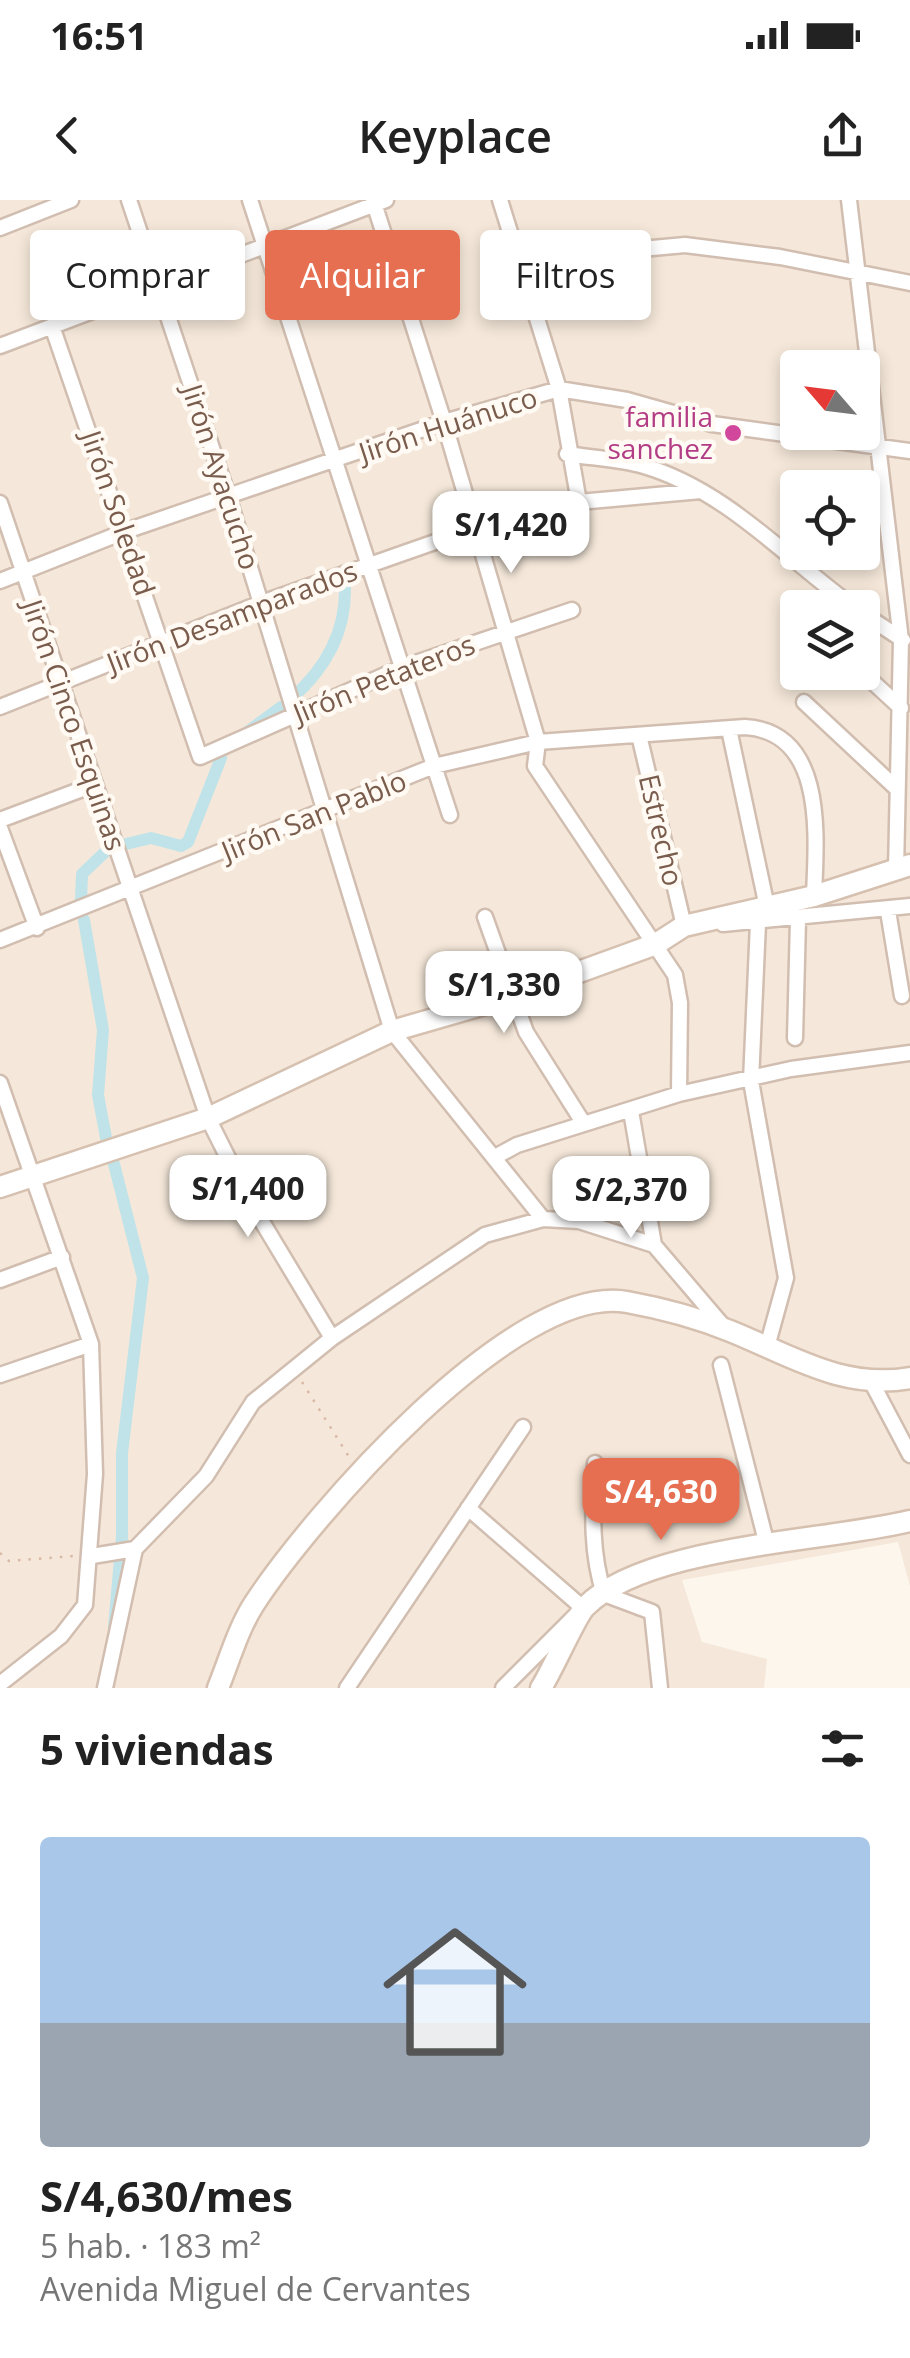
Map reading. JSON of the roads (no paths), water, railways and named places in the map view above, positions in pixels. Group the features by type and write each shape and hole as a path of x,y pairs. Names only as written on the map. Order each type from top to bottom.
{"street":[{"path":"0,228 71,200"},
{"name":"Jirón Ayacucho","path":"129,200 139,230"},
{"path":"250,200 332,464 450,814"},
{"path":"500,200 511,230"},
{"path":"849,200 866,350"},
{"path":"245,254 378,202 538,742 535,766 656,944 678,987 680,1094"},
{"path":"651,247 684,244 910,284"},
{"path":"0,346 68,320"},
{"name":"Jirón Ayacucho","path":"170,320 229,498 392,1031"},
{"path":"539,320 559,390 567,454 579,502"},
{"name":"Jirón Soledad","path":"52,326 126,531 200,757"},
{"name":"Jirón Huánuco","path":"0,581 126,531 332,464 444,422 559,390 627,400 712,424 780,433"},
{"name":"Jirón Huánuco","path":"880,445 910,451"},
{"path":"0,1187 208,1118 392,1031 513,996 656,944 693,923 762,915 903,867 896,788 906,640 879,450"},
{"path":"567,454 640,464 700,490 727,506 832,590"},
{"name":"Jirón Desamparados","path":"0,706 261,604 475,528 579,502 700,490"},
{"name":"Jirón Cinco Esquinas","path":"0,503 208,1118 249,1200 332,1338"},
{"name":"Jirón Petateros","path":"200,757 401,668 572,610"},
{"path":"880,624 906,640"},
{"path":"880,689 901,708"},
{"path":"804,702 896,788"},
{"path":"729,729 762,915 751,1081 786,1278 767,1347"},
{"name":"Jirón San Pablo","path":"0,940 325,813 434,766 538,742 729,729 770,732 805,772 816,804 814,896"},
{"name":"Estrecho","path":"640,735 693,923"},
{"path":"0,820 93,786"},
{"path":"0,828 37,928"},
{"path":"762,915 798,920 910,906"},
{"path":"888,911 902,996"},
{"path":"485,918 526,1032 584,1124"},
{"path":"795,1038 798,920"},
{"path":"392,1031 496,1156 543,1220"},
{"path":"496,1156 517,1144 680,1094 791,1070 910,1053"},
{"path":"0,1083 91,1344 95,1474 95,1556 84,1605 75,1622 0,1684"},
{"path":"631,1111 654,1245 725,1329"},
{"path":"105,1688 132,1550 206,1476 252,1402 293,1368 484,1235 543,1220 578,1221 654,1245"},
{"path":"0,1280 62,1256"},
{"path":"218,1688 252,1608 292,1549 358,1470 432,1400 519,1338 568,1310 616,1300 725,1329 818,1370 872,1382 910,1378"},
{"path":"0,1375 91,1344"},
{"path":"721,1365 767,1545"},
{"path":"872,1382 910,1455"},
{"path":"347,1688 523,1427"},
{"path":"595,1464 592,1547 604,1594"},
{"path":"468,1508 583,1608"},
{"path":"502,1688 583,1608 652,1570 767,1545 910,1521"},
{"path":"95,1556 132,1550"},
{"path":"604,1594 652,1612 660,1688"},
{"path":"541,1688 583,1608"}],"waterway":[{"path":"292,698 314,675 331,648 342,619 345,587"},
{"path":"246,733 281,707"},
{"path":"122,845 151,838 181,846 188,842 221,758"},
{"path":"81,901 82,874 104,853"},
{"path":"84,920 103,1030 98,1095 107,1143"},
{"path":"114,1164 143,1278 122,1453 122,1536 114,1627"}],"place":[{"name":"familia sanchez","path":"733,433"}]}
